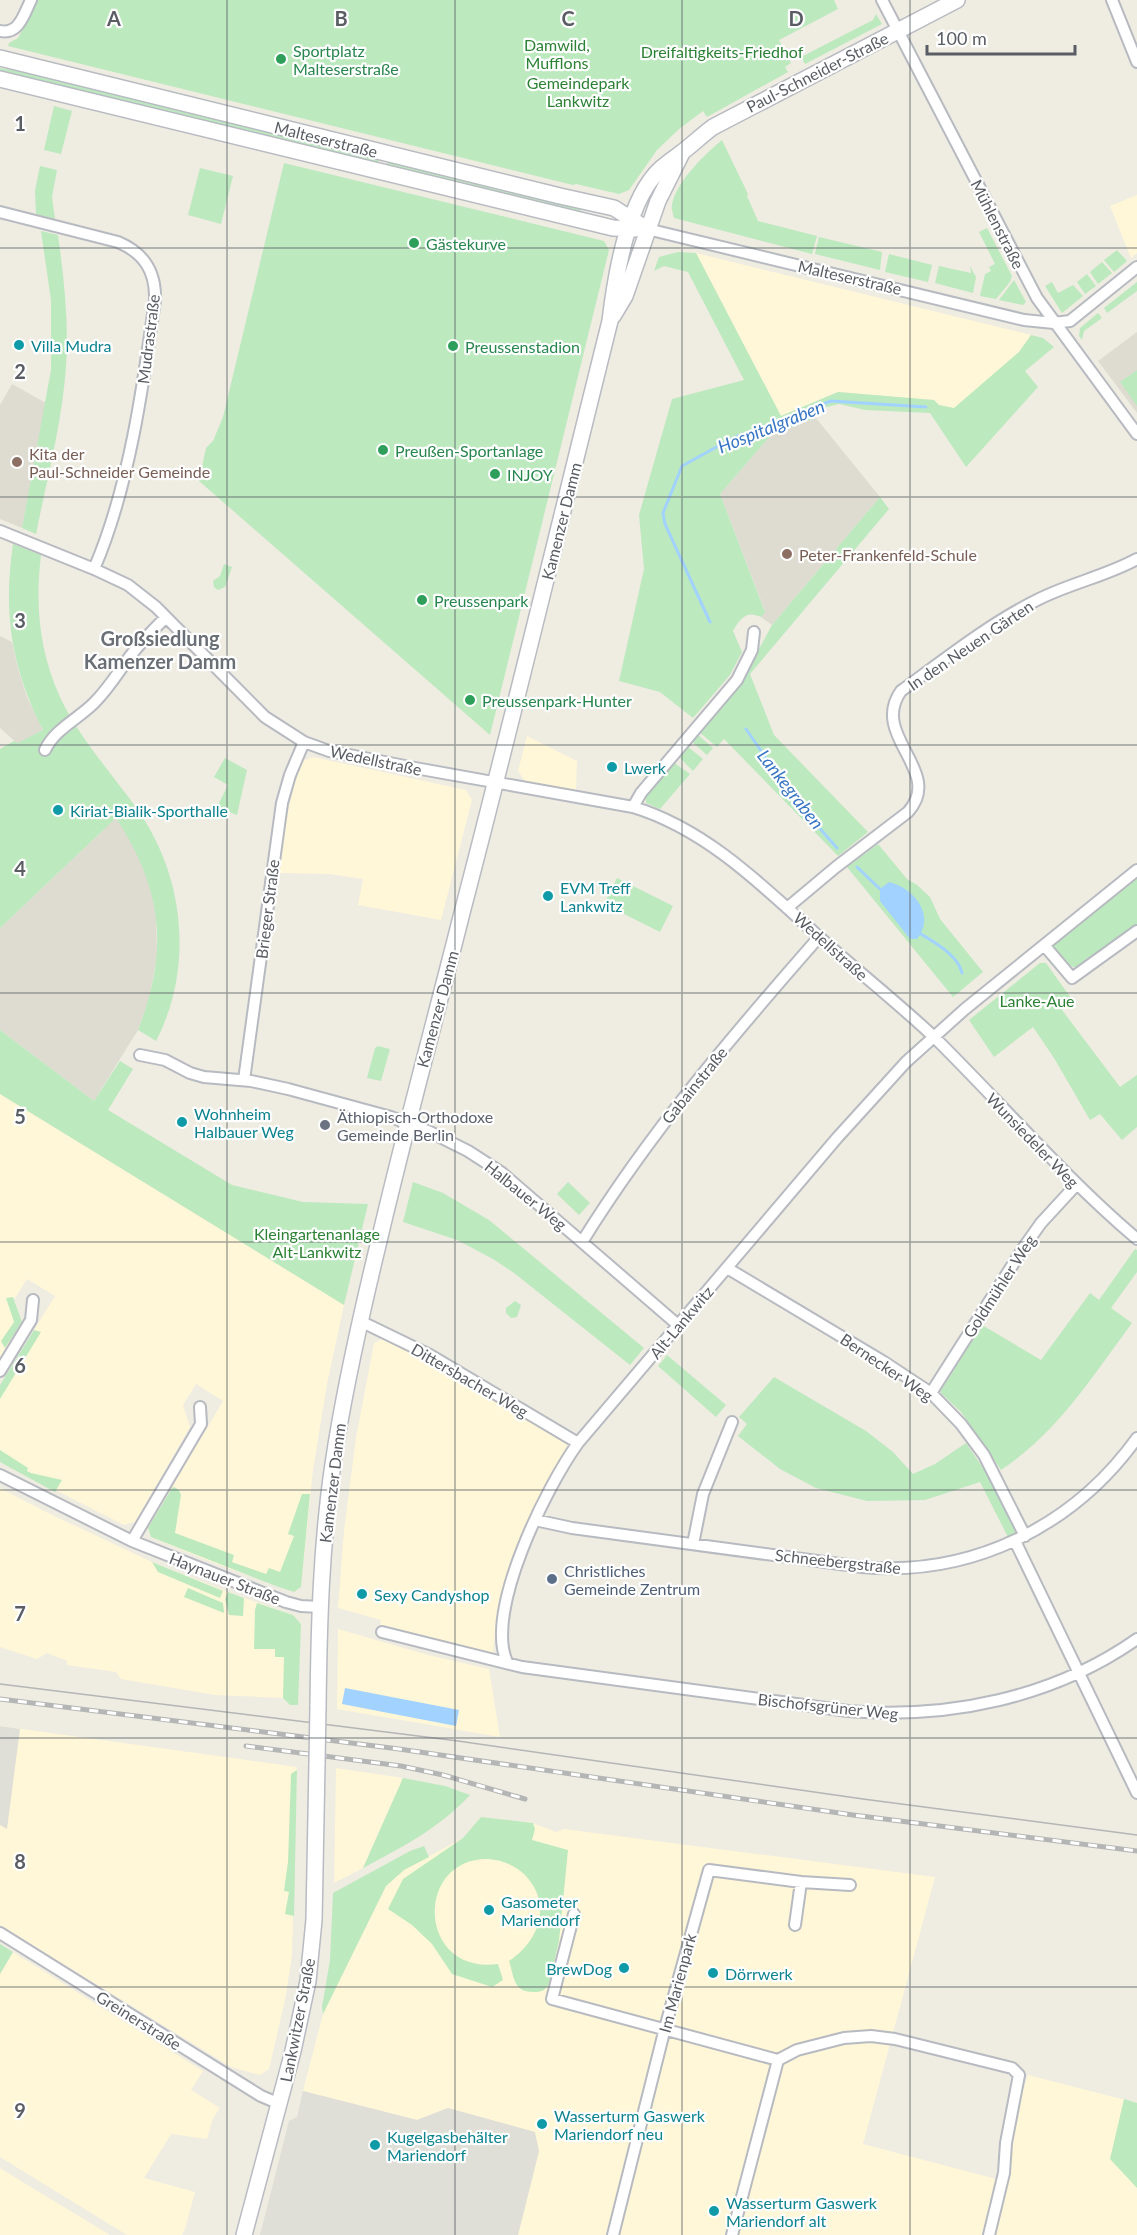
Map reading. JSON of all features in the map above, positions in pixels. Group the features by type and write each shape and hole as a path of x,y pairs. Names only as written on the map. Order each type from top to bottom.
{"main road":[{"name":"Paul-Schneider-Straße","path":"629,224 650,180 666,162 682,153 713,127 957,0"},
{"name":"Malteserstraße","path":"0,58 614,208 629,224"},
{"name":"Malteserstraße","path":"0,79 380,173 647,229"},
{"path":"380,173 385,153"},
{"name":"Paul-Schneider-Straße","path":"647,229 682,153"},
{"name":"Kamenzer Damm","path":"318,1706 320,1607 332,1469 343,1399 408,1123 496,784 610,321 613,292 629,224"},
{"name":"Kamenzer Damm","path":"610,321 625,296 647,229"},
{"name":"Lankwitzer Straße","path":"244,2235 280,2104 303,2007 312,1948 318,1706"}],"street":[{"path":"0,32 10,32 15,29 31,0"},
{"name":"Mühlenstraße","path":"882,0 1037,298 1137,434"},
{"path":"1112,0 1137,62"},
{"name":"Mudrastraße","path":"0,212 118,242 131,248 149,266 154,281 155,300 135,426 117,496 94,569"},
{"name":"Malteserstraße","path":"647,229 1024,320 1054,323"},
{"path":"1054,323 1070,321 1137,267"},
{"name":"Wedellstraße","path":"0,531 128,585 156,607 265,717 304,742 329,751 496,784 633,807 657,815 696,836 716,849 788,908 933,1036"},
{"name":"In den Neuen Gärten","path":"788,908 836,867 908,812 916,802 919,786 917,776 895,730 892,718 894,705 902,691 1023,607 1065,587 1125,566 1137,559"},
{"path":"45,750 50,740 58,732 85,712 103,693 139,645 166,617"},
{"path":"633,807 641,793 738,680 752,650 754,632"},
{"name":"Brieger Straße","path":"244,1080 282,803 290,775 304,742"},
{"name":"Alt-Lankwitz","path":"507,1662 501,1642 507,1602 520,1559 551,1484 578,1443 883,1087 933,1036 1137,870"},
{"path":"1044,945 1072,978 1137,931"},
{"name":"Gabainstraße","path":"582,1242 647,1143 684,1095 819,937"},
{"name":"Wunsiedeler Weg","path":"933,1036 1076,1185 1137,1239"},
{"name":"Halbauer Weg","path":"140,1054 165,1060 190,1073 204,1077 244,1080 297,1091 408,1123 468,1151 502,1173 678,1325"},
{"name":"Goldmühler Weg","path":"931,1393 1023,1247 1041,1223 1076,1185"},
{"name":"Bernecker Weg","path":"727,1268 882,1360 931,1393 961,1424 984,1455 1078,1673 1137,1793"},
{"path":"0,1371 31,1320 33,1300"},
{"name":"Dittersbacher Weg","path":"360,1321 430,1355 578,1443"},
{"path":"132,1541 201,1424 200,1407"},
{"path":"693,1544 703,1494 732,1422"},
{"name":"Schneebergstraße","path":"535,1520 572,1528 887,1568 929,1566 988,1553 1020,1539 1051,1521 1080,1500 1108,1473 1137,1438"},
{"name":"Haynauer Straße","path":"0,1475 132,1541 254,1590 301,1606 320,1607"},
{"path":"382,1632 507,1662"},
{"name":"Bischofsgrüner Weg","path":"507,1662 522,1667 631,1682 848,1711 892,1714 929,1712 987,1703 1028,1692 1078,1673 1137,1639"},
{"name":"Im Marienpark","path":"613,2235 661,2043 662,2028 709,1870 801,1882 850,1884"},
{"path":"795,1925 801,1882"},
{"path":"574,1914 552,1999 778,2060 797,2050 844,2038 870,2036 895,2039 1012,2068 1019,2075 1006,2143 1004,2173 989,2235"},
{"name":"Greinerstraße","path":"0,1933 261,2096 280,2104"},
{"path":"732,2235 778,2060"}],"shaded area":[{"path":"1137,195 1137,253 1131,258 1110,206"},
{"path":"696,253 1031,335 1019,352 954,409 939,405 933,400 838,392 781,416"},
{"path":"1137,332 1137,413 1098,361"},
{"name":"Kita der Paul-Schneider Gemeinde","path":"12,384 46,403 22,528 0,519 0,405"},
{"name":"Peter-Frankenfeld-Schule","path":"816,418 880,497 772,625 761,617 765,611 720,494 771,435"},
{"path":"0,636 12,642 27,697 43,730 18,744 0,728"},
{"path":"527,736 577,761 576,790 525,781 518,771"},
{"path":"313,757 466,790 472,800 441,920 358,905 363,879 330,874 279,873 293,788 303,761"},
{"path":"116,818 133,843 149,883 156,909 157,956 149,1000 138,1030 94,1101 0,1030 0,928"},
{"path":"0,1094 344,1305 327,1384 313,1470 301,1587 294,1592 151,1537 148,1528 223,1401 196,1384 183,1405 190,1427 135,1522 124,1525 0,1462 0,1385 55,1296 27,1279 14,1300 22,1322 0,1357"},
{"path":"382,1339 430,1360 567,1442 567,1449 547,1481 525,1529 503,1598 493,1652 485,1653 380,1627 381,1620 338,1608 344,1530 356,1438 374,1343"},
{"path":"0,1488 152,1562 293,1615 301,1624 290,1705 283,1698 215,1695 121,1679 116,1672 67,1665 67,1661 47,1653 37,1659 0,1647"},
{"path":"338,1629 428,1655 489,1669 500,1737 337,1709"},
{"path":"0,1726 297,1767 292,1956 285,2000 269,2069 260,2075 231,2067 0,1925"},
{"path":"0,1726 20,1729 7,1829 0,1825"},
{"path":"336,1768 403,1778 363,1868 334,1883"},
{"path":"481,1817 533,1823 556,1832 564,1829 935,1877 863,2144 996,2179 1028,2075 1137,2103 1137,2235 518,2235 539,2151 448,2108 417,2120 303,2091 323,2014 386,1886 404,1870 463,1838"},
{"path":"13,1952 203,2071 191,2090 220,2108 213,2118 207,2139 171,2134 144,2178 195,2192 182,2235 127,2235 0,2157 0,1974"},
{"path":"303,2091 417,2120 448,2108 535,2132 539,2151 518,2235 260,2235 289,2121 297,2117"},
{"path":"0,2168 29,2186 110,2235 0,2235"}],"green space":[{"name":"Gemeindepark Lankwitz","path":"38,0 834,0 838,9 779,40 791,63 785,67 788,72 707,117 703,111 657,150 629,190 619,194 573,185 8,46 18,38"},
{"path":"876,14 882,24 805,64 801,57 873,20"},
{"path":"0,68 43,74 379,159 378,165 0,74"},
{"path":"54,106 72,111 61,154 44,150"},
{"path":"722,140 748,194 758,221 817,236 812,254 674,218 672,204 680,186 700,160"},
{"path":"388,160 582,208 582,210 578,211 386,167"},
{"name":"Preußen-Sportanlage","path":"284,163 604,241 609,250 490,735 199,481 206,448 213,441 223,417"},
{"path":"40,166 57,170 52,197 55,219 36,214 35,191"},
{"path":"200,168 233,176 221,224 188,215"},
{"path":"987,228 1012,276 996,299 980,296 985,274 991,271 989,267 995,264 979,232"},
{"path":"41,231 58,235 65,301 67,350 64,388 54,451 36,534 22,528 51,370 51,300"},
{"path":"819,237 882,252 880,270 815,254"},
{"path":"1117,250 1127,261 1114,272 1104,260"},
{"path":"678,252 696,253 781,416 838,392 934,400 939,405 954,408 1019,352 1031,335 1043,338 1054,347 1025,371 1038,387 966,467 930,413 865,410 839,404 811,411 815,418 771,435 720,494 765,612 761,617 752,614 744,616 738,622 733,631 742,652 730,675 693,718 660,692 619,681 644,569 639,515 672,399 744,380 688,272 664,266 654,271 659,257"},
{"path":"889,254 932,265 928,282 885,272"},
{"path":"1102,262 1112,273 1098,284 1090,272"},
{"path":"939,266 971,273 970,266 976,277 973,293 935,283"},
{"path":"1087,274 1096,286 1085,294 1077,282"},
{"path":"1014,280 1026,302 1023,305 999,300"},
{"path":"1052,282 1058,293 1073,285 1083,296 1062,313 1045,286"},
{"path":"1137,282 1137,291 1107,313 1104,308"},
{"path":"1098,313 1102,318 1084,331 1082,340 1079,336 1080,328"},
{"path":"1137,370 1137,406 1120,382"},
{"path":"880,497 889,509 750,674 774,735 868,832 838,856 724,739 717,747 699,732 740,684 772,625"},
{"path":"13,544 41,555 38,591 40,627 47,662 60,697 86,741 137,809 166,863 179,923 179,953 176,983 168,1013 156,1041 138,1030 148,1001 157,947 152,896 144,870 132,844 116,818 0,928 0,749 43,730 23,684 12,639 9,593"},
{"path":"224,564 232,567 225,587 218,590 214,587 213,581 220,576"},
{"path":"697,734 713,748 707,755 691,741"},
{"path":"687,746 703,759 693,771 678,756"},
{"path":"225,758 247,770 237,815 217,807 228,785 214,777"},
{"path":"673,762 690,774 660,809 646,803 648,792"},
{"path":"878,844 907,879 930,897 940,919 983,972 953,997 847,867"},
{"path":"1137,877 1137,926 1078,968 1066,965 1052,945"},
{"path":"617,878 673,906 660,932 604,904"},
{"name":"Lanke-Aue","path":"1040,963 1046,963 1073,1001 1062,1010 1120,1087 1137,1075 1137,1127 1122,1140 1100,1114 1090,1120 1033,1027 994,1057 969,1020"},
{"name":"Kleingartenanlage Alt-Lankwitz","path":"0,1030 94,1101 120,1061 133,1069 108,1110 232,1185 303,1202 368,1204 344,1305 0,1094"},
{"path":"378,1046 390,1049 381,1081 367,1078 375,1048"},
{"path":"413,1182 443,1193 489,1220 644,1348 630,1365 493,1259 457,1240 403,1222"},
{"path":"568,1182 590,1203 579,1215 557,1194"},
{"path":"1135,1249 1137,1250 1137,1272 1111,1308 1132,1323 1057,1421 1040,1439 1001,1470 961,1412 940,1392 982,1325 1041,1360 1090,1293 1099,1300"},
{"path":"13,1297 22,1322 5,1348 1,1341 14,1322 6,1298"},
{"path":"515,1301 521,1305 517,1317 511,1318 506,1313 506,1308"},
{"path":"34,1330 41,1332 0,1399 0,1385"},
{"path":"667,1355 726,1405 716,1417 658,1366"},
{"path":"774,1377 866,1431 893,1452 913,1474 935,1464 966,1443 989,1477 1016,1533 1008,1537 980,1482 925,1500 867,1501 816,1488 780,1469 738,1436 747,1424 739,1417"},
{"path":"0,1450 28,1468 27,1471 31,1473 62,1480 55,1492 0,1462"},
{"path":"174,1487 181,1495 175,1533 234,1555 232,1562 266,1574 269,1568 280,1572 294,1536 288,1534 302,1494 310,1494 301,1587 294,1592 276,1586 151,1537 148,1528"},
{"path":"152,1562 223,1591 220,1598 158,1572"},
{"path":"188,1588 223,1603 224,1613 184,1597"},
{"path":"228,1592 244,1598 243,1616 229,1615 225,1599"},
{"path":"257,1603 293,1615 301,1624 298,1705 290,1705 283,1698 284,1657 275,1657 275,1649 254,1649"},
{"path":"297,1770 294,1916 285,1914 289,1892 284,1891 288,1862 291,1774"},
{"path":"403,1778 445,1786 470,1795 433,1827 363,1868"},
{"path":"481,1817 533,1823 535,1829 532,1840 568,1850 559,1941 549,1984 541,1991 526,1991 518,1986 509,1961 519,1953 535,1933 540,1910 539,1898 534,1886 521,1871 513,1866 488,1859 464,1864 447,1877 437,1895 435,1915 440,1935 452,1952 471,1963 498,1964 503,1980 492,1987 452,1974 432,1944 412,1925 388,1909 403,1879 463,1838"},
{"path":"424,1846 429,1857 404,1870 386,1886 323,2014 322,2007 330,1960 333,1893 410,1851"},
{"path":"0,1944 13,1952 0,1974"},
{"path":"1124,2099 1137,2103 1137,2188 1110,2159"}],"water":[{"path":"889,882 907,890 914,896 923,912 922,930 917,939 910,939 880,901 880,889"},
{"path":"345,1688 459,1710 456,1726 342,1704"}],"waterway":[{"name":"Hospitalgraben","path":"710,622 665,524 663,513 682,466 731,439 831,401 926,407"},
{"name":"Lankegraben","path":"746,729 795,800 837,848"},
{"name":"Lankegraben","path":"857,867 880,889"},
{"name":"Lankegraben","path":"921,934 951,955 962,973"}],"tram line":[{"path":"0,1684 458,1741 863,1799 1137,1835"}],"railway":[{"path":"0,1699 399,1749 853,1815 1137,1851"},
{"path":"246,1746 401,1766 443,1775 525,1799"}],"place":[{"name":"Sportplatz Malteserstraße","path":"281,59"},
{"name":"Gästekurve","path":"414,243"},
{"name":"Villa Mudra","path":"19,345"},
{"name":"Preussenstadion","path":"453,346"},
{"name":"Preußen-Sportanlage","path":"383,450"},
{"name":"Kita der Paul-Schneider Gemeinde","path":"17,462"},
{"name":"INJOY","path":"495,474"},
{"name":"Peter-Frankenfeld-Schule","path":"787,554"},
{"name":"Preussenpark","path":"422,600"},
{"name":"Preussenpark-Hunter","path":"470,700"},
{"name":"Lwerk","path":"612,767"},
{"name":"Kiriat-Bialik-Sporthalle","path":"58,810"},
{"name":"EVM Treff Lankwitz","path":"548,896"},
{"name":"Wohnheim Halbauer Weg","path":"182,1122"},
{"name":"Äthiopisch-Orthodoxe Gemeinde Berlin","path":"325,1125"},
{"name":"Christliches Gemeinde Zentrum","path":"552,1579"},
{"name":"Sexy Candyshop","path":"362,1594"},
{"name":"Gasometer Mariendorf","path":"489,1910"},
{"name":"BrewDog","path":"624,1968"},
{"name":"Dörrwerk","path":"713,1973"},
{"name":"Wasserturm Gaswerk Mariendorf neu","path":"542,2124"},
{"name":"Kugelgasbehälter Mariendorf","path":"375,2145"},
{"name":"Wasserturm Gaswerk Mariendorf alt","path":"714,2211"}],"district":[{"name":"Großsiedlung Kamenzer Damm","path":"160,650"}],"park label":[{"name":"Dreifaltigkeits-Friedhof","path":"722,51"},
{"name":"Damwild, Mufflons","path":"557,53"}]}
